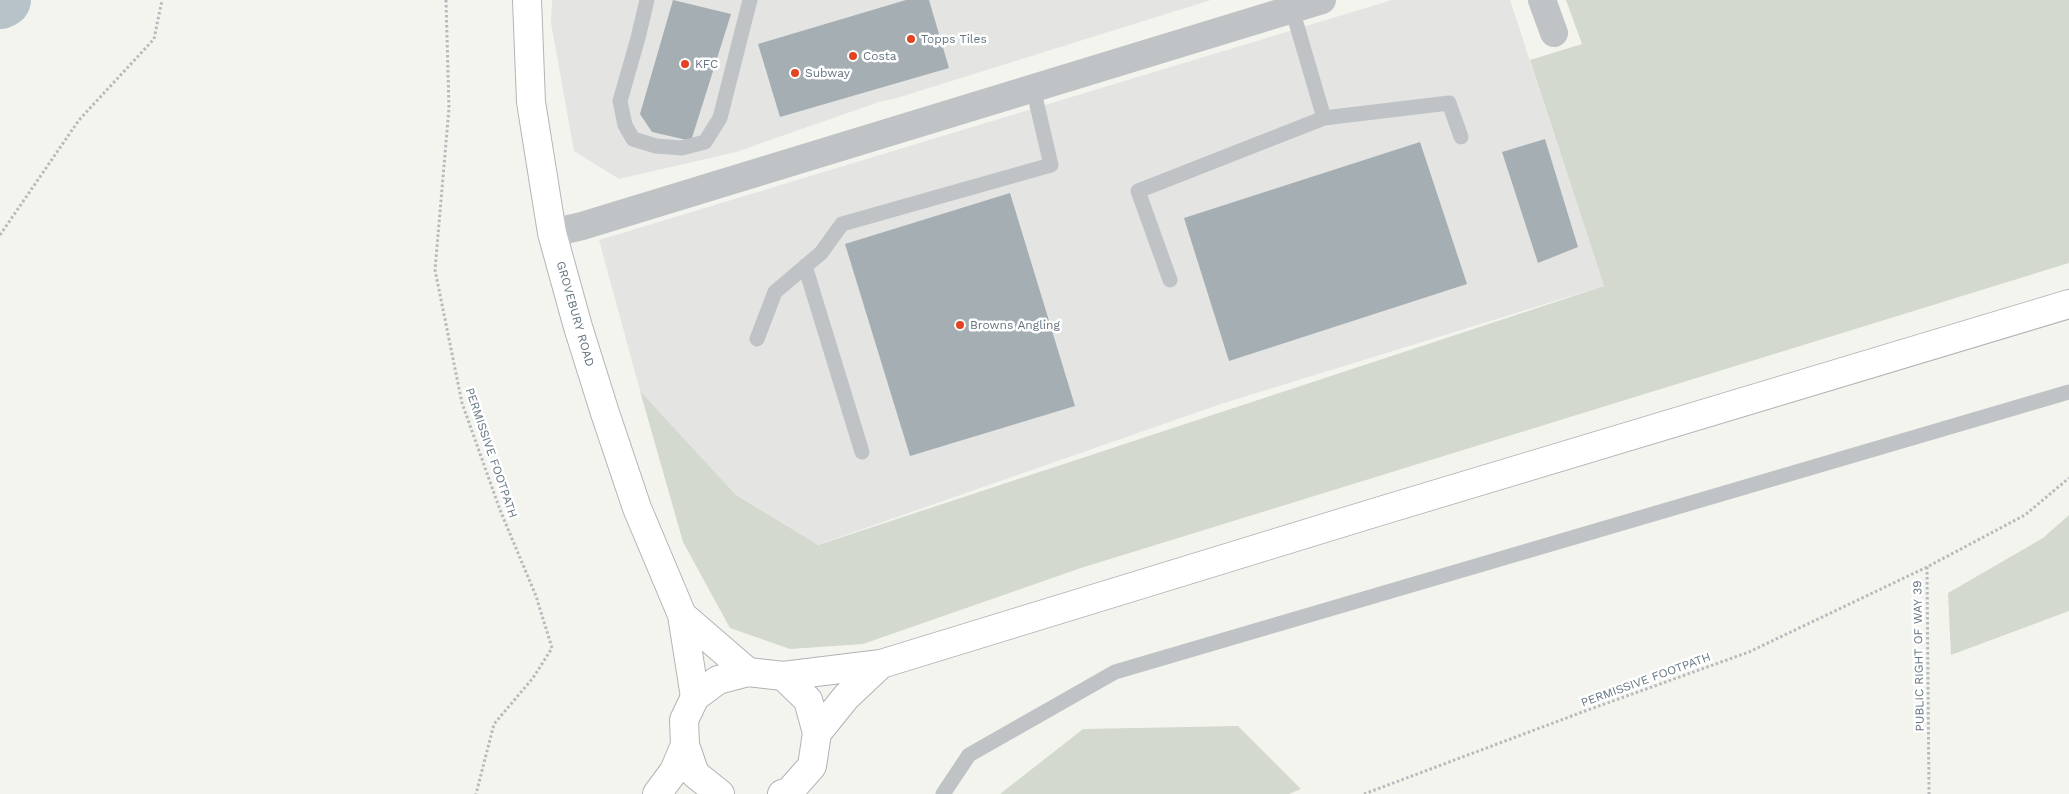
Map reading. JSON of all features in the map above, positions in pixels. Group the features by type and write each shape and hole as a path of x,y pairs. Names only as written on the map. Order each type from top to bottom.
{"main road":[{"name":"GROVEBURY ROAD","path":"527,0 531,102 552,233 578,327 608,423 637,508 682,615 695,697"},
{"path":"720,794 695,774 685,745 684,720 695,697 718,680 748,672 784,676 881,664 1377,512 2069,304"},
{"name":"GROVEBURY ROAD","path":"682,615 748,672"},
{"path":"817,733 846,697 881,664"},
{"path":"784,676 808,700 817,733 812,766 788,793"},
{"path":"657,794 674,771 685,745"}],"street":[{"path":"552,233 582,226 1322,0"},
{"path":"1542,0 1554,33"}],"lane":[{"path":"646,0 638,38 620,102 625,125 633,139 656,146 682,148 705,142 720,118 750,0"},
{"path":"1292,9 1324,118"},
{"path":"757,339 775,292 821,253 842,224 1051,165 1032,88"},
{"path":"1170,280 1138,191 1324,118 1449,102 1461,137"},
{"path":"805,266 862,452"},
{"path":"943,794 969,755 1115,672 2069,392"}],"path":[{"path":"0,235 79,120 154,39 162,0"},
{"name":"PERMISSIVE FOOTPATH","path":"446,0 449,108 435,270 462,403 500,510 536,596 552,648 533,678 494,724 476,794"},
{"name":"PUBLIC RIGHT OF WAY 39","path":"1929,794 1927,567 2025,515 2069,478"},
{"name":"PERMISSIVE FOOTPATH","path":"1364,794 1586,710 1749,652 1927,567"}],"shaded area":[{"path":"552,0 1211,0 879,102 736,152 619,179 574,151 551,23"},
{"path":"1392,0 1510,0 1604,286 1224,403 817,545 736,495 640,391 599,240"},
{"path":"1566,0 2069,0 2069,263 1081,568 863,644 790,649 730,628 683,542 640,391 736,495 818,545 1604,286 1530,60 1582,44"},
{"path":"2069,515 2069,611 1951,655 1948,593 2043,538"},
{"path":"1238,726 1301,789 1289,794 1000,794 1083,729"}],"building":[{"name":"KFC","path":"673,0 731,14 691,141 652,132 640,114"},
{"path":"906,0 929,0 949,68 780,117 758,44"},
{"path":"1545,139 1578,247 1538,263 1502,152"},
{"path":"1420,142 1467,284 1229,361 1184,218"},
{"name":"Browns Angling","path":"1010,193 1075,406 910,456 845,244"}],"waterway":[{"path":"0,2 4,0"}],"place":[{"name":"Topps Tiles","path":"911,39"},
{"name":"Costa","path":"853,56"},
{"name":"KFC","path":"685,64"},
{"name":"Subway","path":"795,73"},
{"name":"Browns Angling","path":"960,325"}]}
